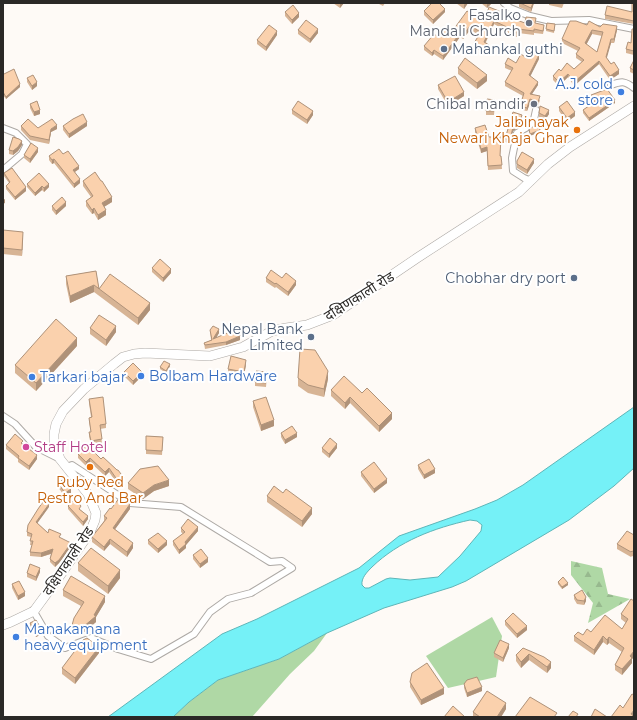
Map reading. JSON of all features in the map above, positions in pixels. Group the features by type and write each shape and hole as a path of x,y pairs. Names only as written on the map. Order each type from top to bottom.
{"main road":[{"name":"दक्षिणकाली रोड","path":"3,625 33,610 48,594 90,532 96,513 88,494 60,459 54,441 54,434 56,424 63,411 84,389 114,364 124,357 145,353 210,356 243,347 272,331 307,325 333,315 417,258 519,192 548,164 570,147 634,106"}],"street":[{"path":"504,3 510,8 530,16 551,21 589,20 634,29"},
{"path":"612,85 622,82 628,83 634,88"},
{"path":"531,181 513,171 512,158 518,134 532,124 536,110"},
{"path":"3,128 16,133 27,144 22,154 3,170"},
{"path":"3,416 15,424 36,447 60,459"},
{"path":"33,610 48,636 65,648 91,638 118,649 151,659 194,634 210,612 228,599 251,593 292,568 282,561 270,562 181,507 130,504 72,465 66,467"}],"green space":[{"path":"571,561 602,568 608,594 630,599 588,623 593,603 571,575"},
{"path":"492,617 502,636 496,677 448,688 426,656"},
{"path":"327,633 314,651 290,674 252,717 173,717 189,702 218,680 279,659"}],"water":[{"path":"634,407 634,468 614,486 569,520 466,581 452,587 384,608 327,633 279,659 218,680 189,702 173,717 108,717 222,634 257,619 359,568 399,536 497,500 523,485","holes":["470,520 477,521 482,525 481,531 460,556 438,577 410,580 390,578 369,588 365,588 362,585 363,578 372,567 382,558 405,543 443,527"]}],"building":[{"path":"432,3 439,3 445,9 433,20 424,11"},
{"path":"520,3 533,3 531,8"},
{"path":"632,3 634,3 634,21 605,15 607,6 632,12"},
{"path":"293,5 299,13 292,20 285,12"},
{"path":"489,7 509,15 508,17 525,23 526,17 536,18 535,23 544,25 543,31 534,29 534,31 518,29 517,33 508,30 509,28 494,21 484,42 489,45 485,50 474,43 481,32 470,26 463,35 460,33 443,56 434,50 432,53 424,46 434,34 438,37 445,28 451,33 467,11 484,22"},
{"path":"306,20 318,29 310,39 298,30"},
{"path":"570,21 576,21 587,25 589,21 600,27 603,24 617,26 614,39 611,39 606,57 611,64 614,62 619,70 610,76 599,61 574,82 568,74 559,82 553,76 559,69 561,71 567,63 574,69 584,60 576,54 580,48 562,39","holes":["592,30 603,32 597,52 585,43"]},
{"path":"547,23 555,24 554,31 546,29"},
{"path":"269,25 277,31 266,47 257,40"},
{"path":"632,29 634,29 634,51 626,49 628,42 631,43"},
{"path":"530,49 539,55 529,75 538,82 530,94 540,96 538,102 530,99 527,108 520,106 524,93 505,82 513,68 505,64 508,58 516,63 521,54 525,57"},
{"path":"465,58 487,75 477,83 458,68"},
{"path":"634,60 634,70 630,68"},
{"path":"14,69 20,84 6,97 3,92 3,73 4,74"},
{"path":"33,75 37,82 32,86 27,78"},
{"path":"455,76 464,92 448,102 438,85"},
{"path":"607,89 615,100 589,118 583,110 596,101 591,95"},
{"path":"487,99 495,100 494,111 486,111"},
{"path":"37,101 40,110 34,112 30,104"},
{"path":"298,101 313,111 307,120 292,110"},
{"path":"567,101 575,112 567,118 559,107"},
{"path":"540,106 549,110 545,116 539,113"},
{"path":"513,112 522,115 519,123 513,127 510,140 505,139"},
{"path":"83,114 87,122 69,134 63,126"},
{"path":"28,119 38,128 52,119 57,125 51,129 49,140 30,136 21,126"},
{"path":"538,124 540,130 530,134 529,129"},
{"path":"485,125 489,137 501,137 500,156 502,165 488,166 487,147 481,149 475,128"},
{"path":"13,137 22,141 13,151 9,150"},
{"path":"31,143 38,148 30,159 24,155"},
{"path":"59,149 63,154 68,151 79,166 73,170 80,179 74,184 54,159 52,160 49,156"},
{"path":"522,152 534,159 527,170 517,164"},
{"path":"12,168 26,187 15,197 6,186 10,182 4,173"},
{"path":"95,172 112,197 102,203 106,210 98,215 94,208 92,210 86,201 93,196 83,181"},
{"path":"39,173 49,184 44,188 42,186 35,193 27,184"},
{"path":"62,197 66,202 56,211 52,206"},
{"path":"3,230 23,232 22,250 3,248"},
{"path":"160,259 171,269 163,278 152,268"},
{"path":"271,270 282,278 286,273 296,281 288,292 266,278"},
{"path":"96,271 99,289 94,285 70,296 66,276"},
{"path":"110,274 150,303 138,318 99,289"},
{"path":"99,315 116,326 106,340 90,328"},
{"path":"56,319 77,338 36,383 15,365"},
{"path":"213,326 219,329 213,339 237,329 240,336 226,342 205,345 204,343 212,340 210,330"},
{"path":"300,349 315,350 328,371 324,389 308,385 298,378"},
{"path":"231,356 246,360 244,372 228,369"},
{"path":"164,361 170,364 166,371 160,367"},
{"path":"133,363 142,372 133,381 124,372"},
{"path":"256,371 267,372 266,383 255,382"},
{"path":"344,376 362,393 367,388 392,413 379,426 350,397 345,403 331,390"},
{"path":"103,397 106,424 100,425 102,439 91,441 89,432 91,432 89,418 92,417 89,399"},
{"path":"266,397 274,420 261,425 253,401"},
{"path":"292,426 297,433 285,440 281,433"},
{"path":"15,434 23,441 21,443 37,455 29,466 18,458 19,456 6,445"},
{"path":"146,436 163,437 162,451 146,450"},
{"path":"330,438 337,444 329,454 322,448"},
{"path":"87,445 101,459 103,457 118,470 124,478 118,481 109,468 105,472 90,458 86,462 78,454"},
{"path":"429,459 435,469 424,475 418,465"},
{"path":"374,462 387,479 374,489 361,472"},
{"path":"158,466 169,480 154,485 143,493 128,483 140,469"},
{"path":"64,479 71,489 65,493 58,483"},
{"path":"274,486 283,493 286,489 312,508 302,521 267,496"},
{"path":"120,497 130,504 113,528 133,543 127,552 110,539 104,547 92,537 107,518 104,516"},
{"path":"45,499 49,504 36,522 48,533 49,529 61,534 59,537 71,543 59,560 55,563 50,559 53,549 41,553 30,552 33,541 30,541 32,534 27,532 28,525"},
{"path":"75,499 81,506 79,509 88,516 83,522 68,506"},
{"path":"188,519 198,527 185,542 186,544 179,550 173,541 185,532 181,528"},
{"path":"627,531 634,535 634,552 631,552 617,544"},
{"path":"158,533 167,541 158,549 148,540"},
{"path":"91,548 120,570 108,586 78,563"},
{"path":"201,549 208,558 200,564 193,555"},
{"path":"30,564 40,568 36,577 27,573"},
{"path":"71,576 105,596 94,615 96,616 83,627 71,629 74,618 84,602 63,590"},
{"path":"563,577 568,583 562,587 558,582"},
{"path":"19,581 25,592 18,596 12,584"},
{"path":"582,590 586,597 584,601 577,600 574,595"},
{"path":"631,599 634,601 634,651 630,656 632,658 622,669 615,665 624,648 609,637 607,640 603,636 594,650 574,636 578,632 583,635 587,629 591,632 605,615 622,629 628,619 621,614"},
{"path":"513,613 527,626 517,634 505,621"},
{"path":"36,620 42,630 36,633 30,623"},
{"path":"87,638 99,647 75,678 62,668 83,640"},
{"path":"500,640 509,644 503,658 494,653"},
{"path":"523,648 544,657 551,662 547,667 529,654 521,662 516,655"},
{"path":"427,663 444,688 421,700 410,682 412,673"},
{"path":"477,677 482,687 467,693 464,684 467,680"},
{"path":"487,691 506,703 497,717 480,717 473,712"},
{"path":"632,694 634,695 634,710 631,714 633,715 631,717 611,717 620,705 623,708"},
{"path":"530,697 557,713 554,717 515,717"},
{"path":"453,706 465,717 444,717"},
{"path":"595,709 607,717 591,717"},
{"path":"573,711 578,714 576,717 568,717"}],"place":[{"name":"Fasalko Mandali Church","path":"529,23"},
{"name":"Mahankal guthi","path":"444,49"},
{"name":"A.J. cold store","path":"621,92"},
{"name":"Chibal mandir","path":"534,104"},
{"name":"Jalbinayak Newari Khaja Ghar","path":"577,130"},
{"name":"Chobhar dry port","path":"574,278"},
{"name":"Nepal Bank Limited","path":"311,337"},
{"name":"Bolbam Hardware","path":"141,376"},
{"name":"Tarkari bajar","path":"32,377"},
{"name":"Staff Hotel","path":"26,447"},
{"name":"Ruby Red Restro And Bar","path":"90,467"},
{"name":"Manakamana heavy equipment","path":"16,637"}]}
